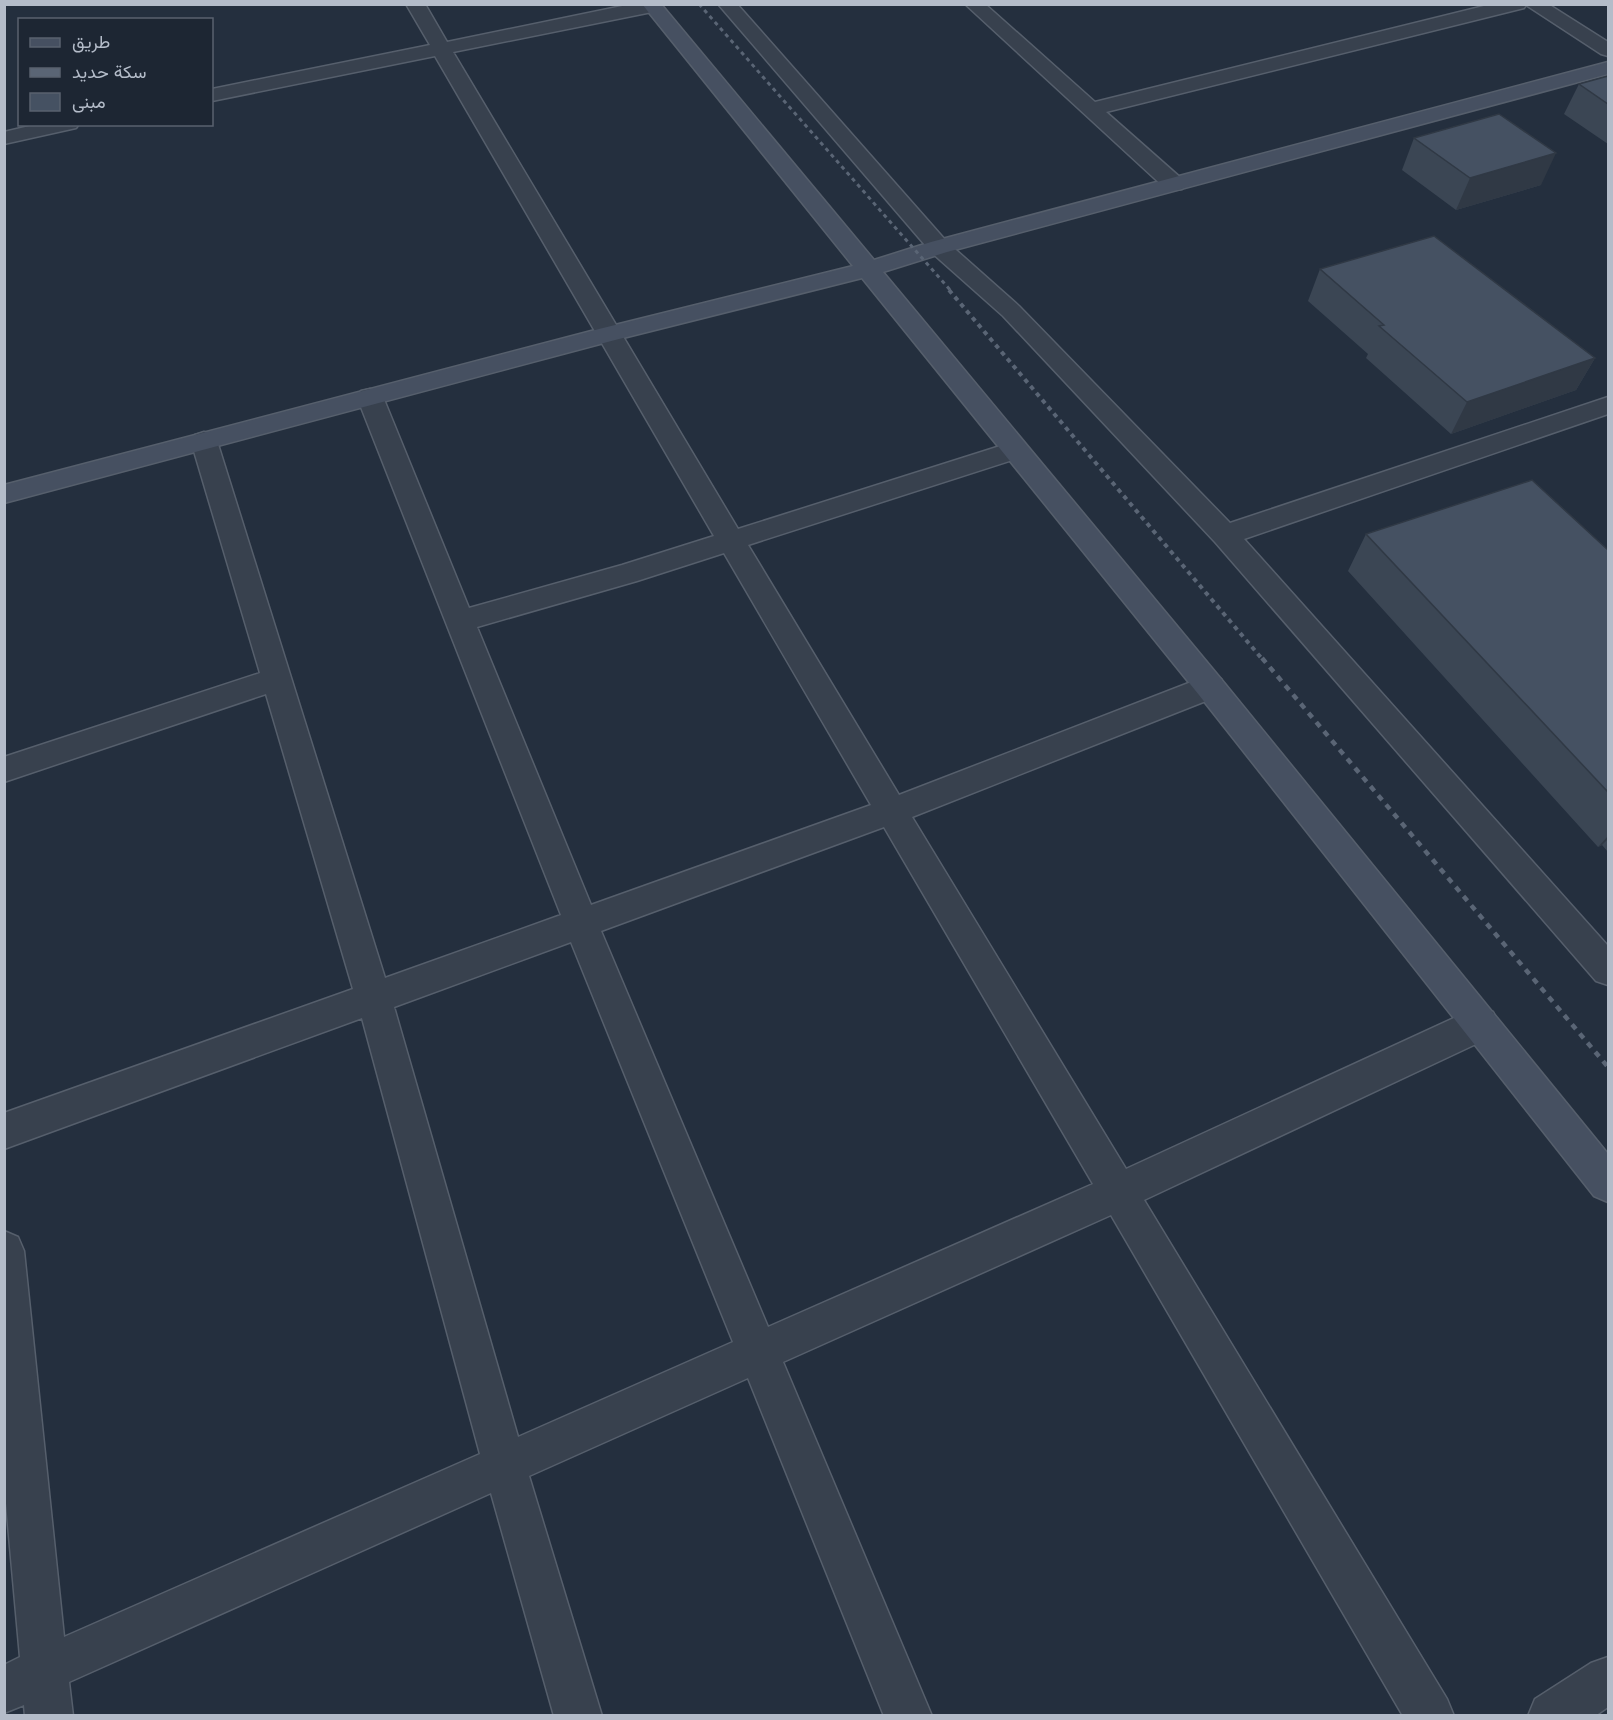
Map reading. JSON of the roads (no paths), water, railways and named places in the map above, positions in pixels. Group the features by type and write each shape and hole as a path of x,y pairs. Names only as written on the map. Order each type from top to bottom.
{"main road":[{"path":"652,5 870,269 1608,1183"},
{"path":"4,494 608,334 870,269 939,247 1608,68"}],"street":[{"path":"415,4 730,540 1430,1716"},
{"path":"727,4 939,247 1011,311 1225,535 1608,970"},
{"path":"974,4 1174,184"},
{"path":"1092,109 1517,4"},
{"path":"1534,4 1608,50"},
{"path":"213,95 652,5"},
{"path":"4,138 60,126"},
{"path":"370,397 581,923 908,1716"},
{"path":"1225,535 1598,409 1608,430"},
{"path":"204,441 374,999 504,1464 578,1716"},
{"path":"459,621 627,574 1016,450"},
{"path":"4,770 277,679"},
{"path":"4,1131 892,811 1209,687"},
{"path":"4,1690 45,1669 1119,1192 1480,1024"},
{"path":"4,1251 49,1716"},
{"path":"1552,1716 1608,1680"}],"railway":[{"path":"699,4 951,291"},
{"path":"949,290 1263,660"},
{"path":"1262,658 1608,1067"}]}
